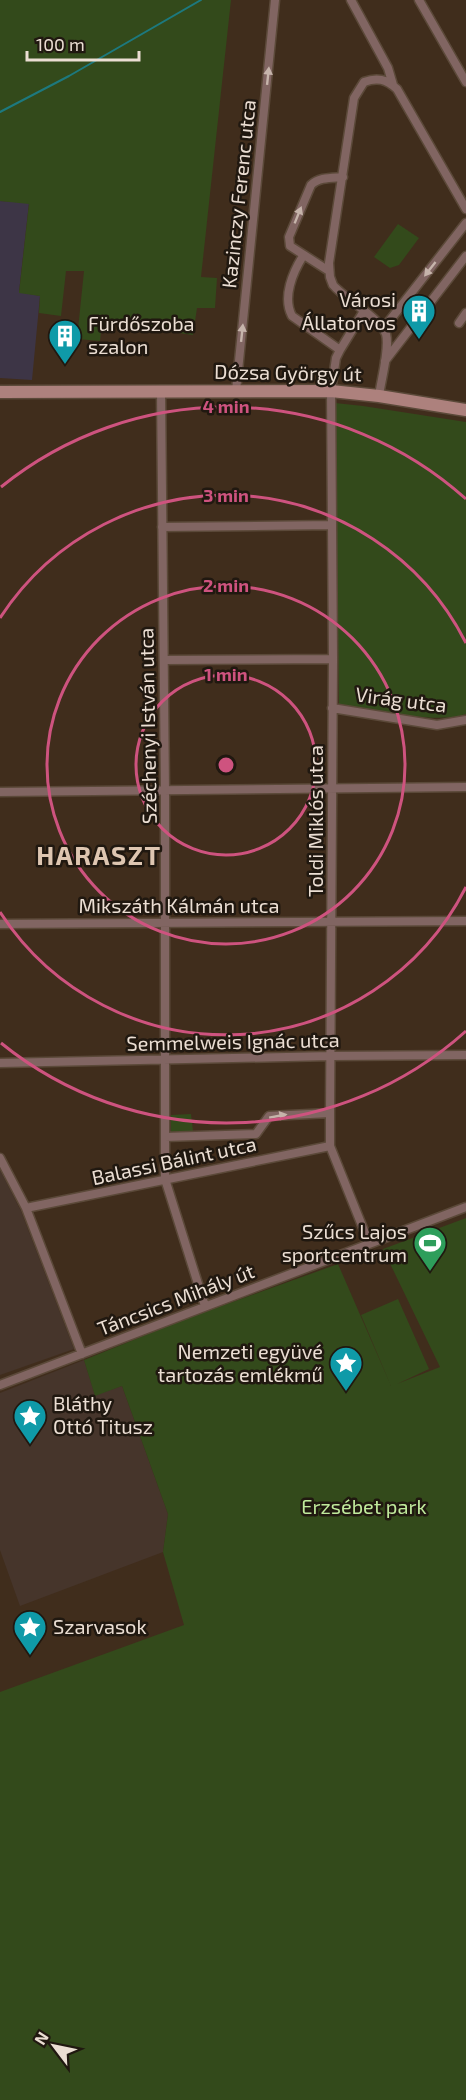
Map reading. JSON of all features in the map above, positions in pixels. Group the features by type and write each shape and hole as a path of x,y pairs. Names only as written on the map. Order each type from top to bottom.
{"main road":[{"name":"Dózsa György út","path":"0,392 331,391 466,410"}],"street":[{"name":"Kazinczy Ferenc utca","path":"236,391 275,0"},
{"path":"351,0 388,68 393,85"},
{"path":"419,0 466,82"},
{"path":"379,396 386,334 364,311 339,292 333,285 329,271 332,236 353,104 357,91 364,82 376,79 388,81 397,89 466,209"},
{"path":"329,271 303,256 290,246 289,242 311,185 324,178 343,177"},
{"path":"383,329 466,223"},
{"path":"303,256 293,276 289,295 289,310 292,316 339,350 364,311"},
{"path":"384,362 466,256"},
{"path":"459,323 466,313"},
{"name":"Toldi Miklós utca","path":"339,350 331,391 333,659 330,1146 369,1243"},
{"name":"Széchenyi István utca","path":"161,392 165,790 165,1179 205,1306"},
{"path":"162,527 332,525"},
{"path":"164,660 333,659"},
{"name":"Virág utca","path":"332,708 437,724 466,720"},
{"path":"0,792 466,787"},
{"name":"Mikszáth Kálmán utca","path":"0,924 466,921"},
{"name":"Semmelweis Ignác utca","path":"0,1063 466,1055"},
{"path":"165,1137 256,1134 269,1116 330,1113"},
{"name":"Balassi Bálint utca","path":"26,1208 330,1146"},
{"path":"0,1158 26,1208 82,1354"},
{"name":"Táncsics Mihály út","path":"0,1385 466,1207"}],"shaded area":[{"path":"0,201 29,203 19,292 40,296 32,380 0,378"},
{"path":"0,1170 21,1211 74,1349 0,1375"},
{"path":"84,1360 95,1395 122,1386 168,1514 163,1552 20,1606 0,1550 0,1393"}],"green space":[{"path":"0,0 231,0 201,277 217,278 215,308 197,308 193,335 102,322 100,341 77,339 84,271 66,271 61,316 39,313 40,296 19,293 29,204 0,201"},
{"path":"398,224 419,238 399,265 390,268 374,257"},
{"path":"335,403 466,422 466,714 453,717 421,717 339,704"},
{"path":"191,1114 193,1131 171,1132 171,1115"},
{"name":"Erzsébet park","path":"466,1218 466,2100 0,2100 0,1692 184,1625 163,1552 168,1514 122,1386 95,1396 84,1360 185,1319 338,1264 391,1386 361,1315 398,1299 429,1369 397,1384 440,1367 383,1249"}],"waterway":[{"path":"0,112 69,76 201,0"}],"place":[{"name":"Városi Állatorvos","path":"419,340"},
{"name":"Fürdőszoba szalon","path":"65,365"},
{"name":"Szűcs Lajos sportcentrum","path":"430,1272"},
{"name":"Nemzeti együvé tartozás emlékmű","path":"346,1392"},
{"name":"Bláthy Ottó Titusz","path":"30,1445"},
{"name":"Szarvasok","path":"30,1656"}],"district":[{"name":"HARASZT","path":"99,856"}]}
